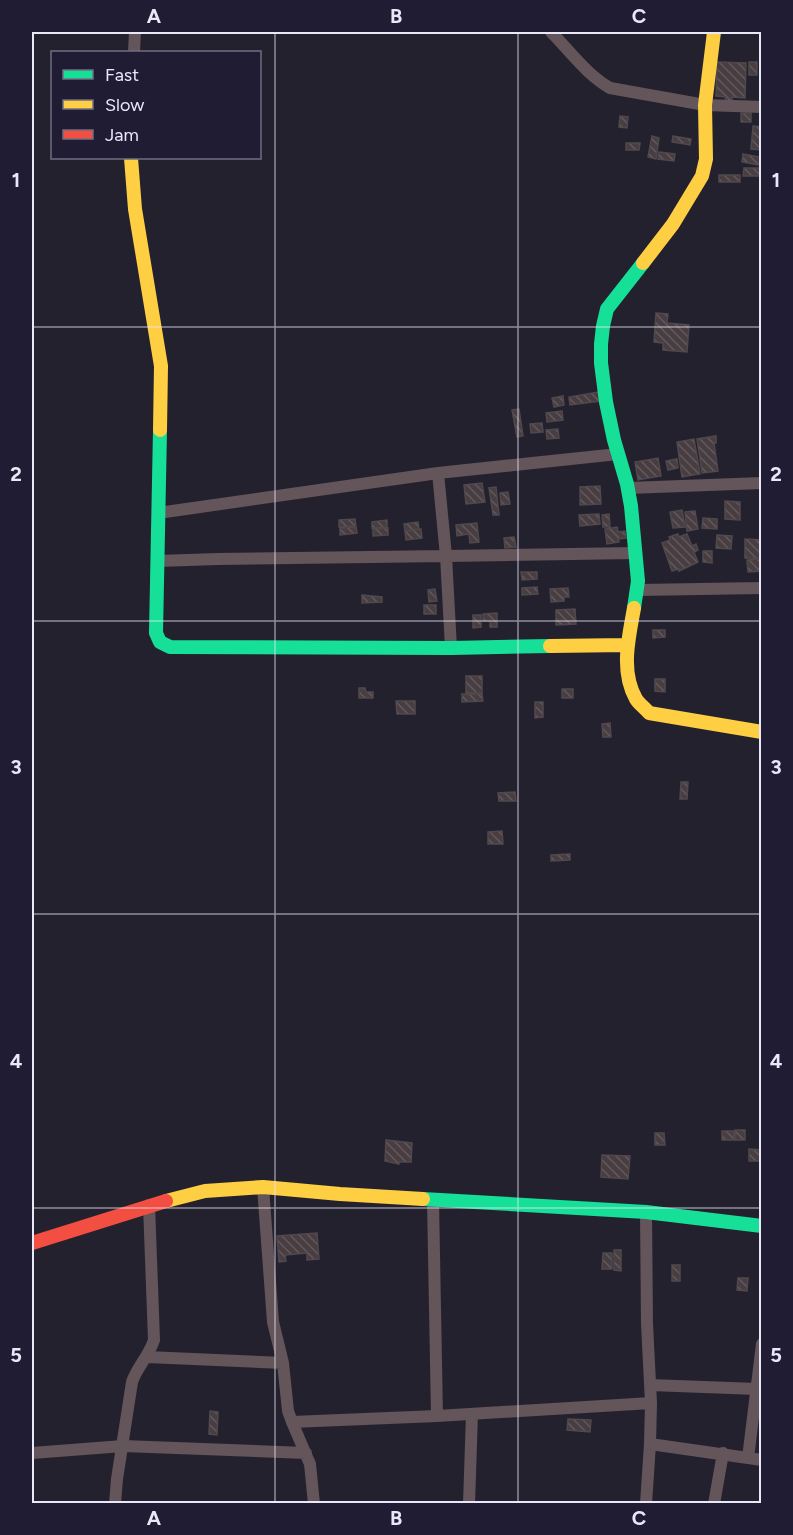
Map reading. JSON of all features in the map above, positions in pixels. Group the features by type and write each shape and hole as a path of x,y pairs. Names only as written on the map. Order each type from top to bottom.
{"street":[{"path":"134,51 135,32"},
{"path":"551,32 590,74 610,88 705,105 762,107"},
{"path":"714,32 705,105 706,159 702,176 673,224 608,309 602,324 600,363 618,454 628,488 635,552 638,590 627,645 627,671 632,691 640,706 649,713 762,732"},
{"path":"131,159 138,223 160,362 156,633 160,642 170,647 451,648 627,645"},
{"path":"158,513 438,473 618,454"},
{"path":"438,473 446,556 451,648"},
{"path":"628,488 762,483"},
{"path":"157,561 635,552"},
{"path":"638,590 762,588"},
{"path":"263,1187 273,1322 283,1363 288,1411 310,1464 314,1503"},
{"path":"32,1243 149,1205 205,1191 263,1187 433,1200 646,1212 762,1226"},
{"path":"433,1200 437,1416"},
{"path":"116,1503 117,1479 132,1382 138,1368 147,1358 154,1340 149,1205"},
{"path":"646,1212 647,1324 651,1403 646,1503"},
{"path":"748,1458 762,1344"},
{"path":"147,1358 283,1363"},
{"path":"650,1384 756,1389"},
{"path":"292,1422 651,1403"},
{"path":"469,1503 472,1414"},
{"path":"650,1444 762,1460"},
{"path":"32,1453 123,1446 306,1453"},
{"path":"714,1503 723,1454"}],"building":[{"path":"717,62 746,63 745,98 732,97 732,101 725,101 726,97 716,96"},
{"path":"749,62 757,62 757,75 749,75"},
{"path":"741,113 751,113 751,122 741,122"},
{"path":"620,116 628,117 627,128 619,127"},
{"path":"753,126 762,127 762,150 751,149"},
{"path":"652,136 659,138 656,159 648,157"},
{"path":"673,136 691,139 690,145 672,142"},
{"path":"626,143 640,143 639,150 626,150"},
{"path":"659,152 675,154 674,161 658,159"},
{"path":"743,154 760,157 759,165 742,162"},
{"path":"744,168 762,168 762,176 743,176"},
{"path":"719,175 740,175 740,182 719,182"},
{"path":"656,313 668,314 667,323 689,325 687,352 663,350 663,343 654,342"},
{"path":"598,392 600,401 570,405 569,397"},
{"path":"563,396 564,405 554,407 552,398"},
{"path":"519,409 523,436 517,437 512,410"},
{"path":"562,411 563,420 547,422 546,413"},
{"path":"542,423 543,432 531,433 530,424"},
{"path":"558,429 559,438 547,439 546,430"},
{"path":"716,436 716,443 714,443 718,471 702,473 697,439"},
{"path":"694,439 700,474 682,477 677,442"},
{"path":"658,458 661,476 638,480 635,462"},
{"path":"677,459 678,468 668,470 666,461"},
{"path":"482,483 485,502 466,504 464,485"},
{"path":"600,486 601,504 580,505 580,487"},
{"path":"496,487 499,515 493,515 489,488"},
{"path":"508,492 510,504 501,505 500,493"},
{"path":"725,501 740,502 740,520 725,519"},
{"path":"682,510 685,527 673,528 670,512"},
{"path":"695,511 698,529 687,531 685,512"},
{"path":"599,514 600,524 580,526 579,515"},
{"path":"609,514 610,527 603,527 602,515"},
{"path":"703,518 717,519 717,529 702,528"},
{"path":"355,519 356,526 339,527 339,520"},
{"path":"387,520 387,527 372,528 372,522"},
{"path":"418,522 419,529 405,531 404,524"},
{"path":"477,523 479,542 470,543 469,534 457,536 456,525"},
{"path":"356,527 357,533 340,535 340,528"},
{"path":"617,527 618,532 625,531 626,538 607,544 605,529"},
{"path":"388,528 388,535 373,536 373,529"},
{"path":"421,529 422,538 406,540 405,531"},
{"path":"678,534 679,537 687,534 692,546 696,544 698,550 694,552 698,562 679,571 679,569 672,571 662,543"},
{"path":"717,535 732,536 731,549 716,548"},
{"path":"514,537 516,547 505,548 504,538"},
{"path":"745,539 761,540 761,558 745,558"},
{"path":"703,551 712,551 712,563 703,562"},
{"path":"761,559 762,571 748,572 747,560"},
{"path":"521,572 537,572 537,579 522,580"},
{"path":"537,587 538,594 522,595 522,588"},
{"path":"568,588 569,597 564,597 564,601 551,602 550,589"},
{"path":"435,589 437,601 429,602 428,590"},
{"path":"362,595 382,597 382,602 362,603"},
{"path":"424,605 436,605 436,614 424,614"},
{"path":"575,609 576,624 556,625 556,610"},
{"path":"497,613 497,627 490,627 490,621 483,621 483,614"},
{"path":"473,615 481,615 481,627 473,628"},
{"path":"653,630 665,630 665,637 653,638"},
{"path":"466,676 482,676 482,693 466,693"},
{"path":"655,679 665,679 665,692 655,691"},
{"path":"359,688 365,688 366,692 373,692 373,698 359,698"},
{"path":"562,689 573,689 573,698 562,698"},
{"path":"462,694 482,694 483,701 462,702"},
{"path":"396,701 415,701 415,714 397,714"},
{"path":"535,702 543,702 543,717 535,718"},
{"path":"610,723 611,737 603,737 602,724"},
{"path":"681,782 688,782 687,799 680,799"},
{"path":"515,792 516,801 499,801 498,793"},
{"path":"502,831 503,844 488,844 488,832"},
{"path":"570,854 570,860 551,861 551,855"},
{"path":"735,1130 745,1130 745,1140 735,1140"},
{"path":"722,1131 734,1131 734,1140 722,1140"},
{"path":"655,1133 664,1133 665,1145 655,1145"},
{"path":"386,1140 412,1143 411,1162 399,1162 399,1164 385,1161"},
{"path":"749,1149 762,1150 762,1161 749,1161"},
{"path":"602,1155 630,1156 628,1179 601,1177"},
{"path":"317,1233 319,1259 307,1260 307,1253 285,1255 286,1261 279,1262 277,1236"},
{"path":"614,1250 621,1250 621,1271 614,1270"},
{"path":"603,1253 612,1253 612,1269 602,1269"},
{"path":"672,1265 680,1265 680,1281 672,1281"},
{"path":"738,1278 748,1278 747,1291 737,1290"},
{"path":"210,1411 218,1412 217,1435 209,1434"},
{"path":"568,1419 591,1420 590,1432 567,1430"}],"traffic: fast":[{"path":"634,608 638,581 631,506 606,402 601,344 607,309 643,263"},
{"path":"160,430 156,633 160,642 170,647 550,646"},
{"path":"423,1199 646,1212 762,1226"}],"traffic: slow":[{"path":"643,263 673,224 702,176 706,159 705,105 714,32"},
{"path":"131,159 135,209 161,366 160,430"},
{"path":"634,608 627,654 628,677 636,699 649,713 762,732"},
{"path":"550,646 627,645"},
{"path":"166,1201 205,1191 263,1187 423,1199"}],"traffic: jam":[{"path":"32,1243 166,1201"}]}
